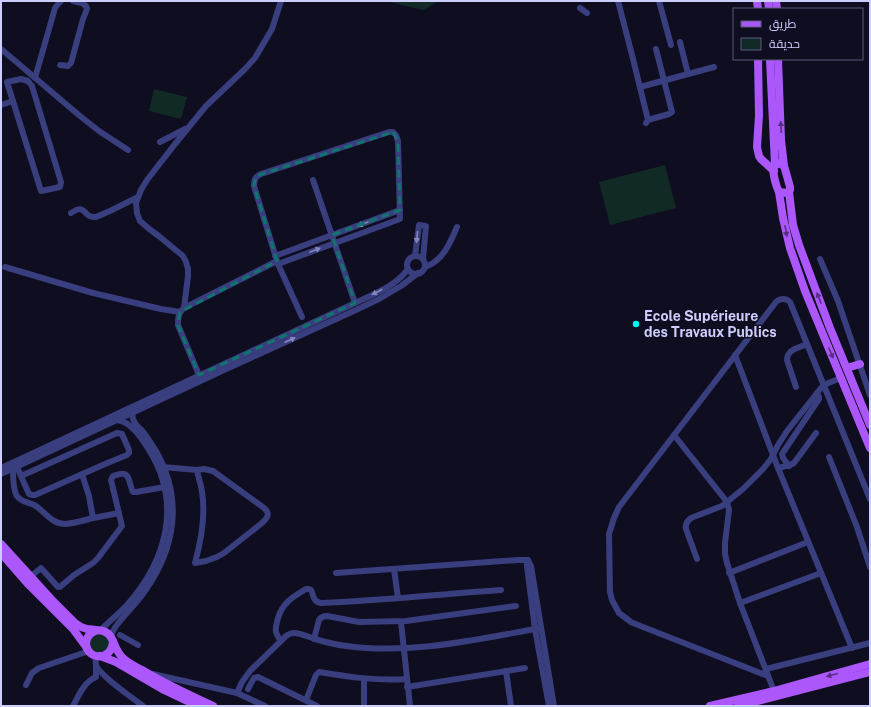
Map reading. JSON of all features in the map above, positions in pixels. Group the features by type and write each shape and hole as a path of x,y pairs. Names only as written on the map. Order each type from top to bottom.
{"main road":[{"path":"758,60 759,115 757,144 760,153 759,156 763,161 774,167"},
{"path":"770,60 774,167 790,248 805,291 870,448"},
{"path":"778,60 781,140 784,166 790,187 789,192 793,225 830,328 870,425"},
{"path":"760,153 766,154 774,150"},
{"path":"774,167 780,164 784,166"},
{"path":"779,192 785,194 789,192"},
{"path":"847,368 860,364"},
{"path":"1,544 30,577 80,627 105,631 112,639 118,654 124,660 178,690 213,706"},
{"path":"1,553 34,590 73,629 93,653 116,662 164,690 198,706"},
{"path":"98,630 89,636 86,644 93,653 104,656 113,646 112,639"},
{"path":"710,706 774,691 870,664"},
{"path":"738,706 870,672"}],"street":[{"path":"35,78 55,8 61,1"},
{"path":"60,65 68,66 71,63 87,9 84,4 73,1"},
{"path":"199,375 178,325 178,316 182,310 188,276 186,262 183,256 140,221 136,203 147,180 188,127 206,106 255,58 272,29 281,1"},
{"path":"618,1 640,87 647,122 672,112 656,49"},
{"path":"659,1 670,45"},
{"path":"580,8 587,13"},
{"path":"680,42 688,74"},
{"path":"1,49 94,127 128,150"},
{"path":"640,87 714,67"},
{"path":"21,79 28,81 32,86 39,107 61,182 60,187 41,191 13,101 8,82 21,79"},
{"path":"1,105 13,101"},
{"path":"160,142 188,127"},
{"path":"277,260 335,243 400,219 398,141 393,132 389,132 261,174 256,176 254,180 254,186 277,260 302,317"},
{"path":"313,180 356,303"},
{"path":"71,213 80,209 91,217 96,217 138,197"},
{"path":"4,267 93,293 160,310 182,310 277,260 332,235 400,210"},
{"path":"415,256 419,225 426,226 423,259 425,264 424,268"},
{"path":"1,474 379,299 401,286 444,254 458,226"},
{"path":"418,273 412,273 408,269 408,261 415,256 423,259"},
{"path":"820,258 838,300 870,395"},
{"path":"1,468 356,303 400,279 408,269"},
{"path":"870,499 790,302 783,299 776,302 619,507 609,534 610,592 612,600 619,613 631,622 767,673 870,643"},
{"path":"796,387 787,356 791,351 807,344"},
{"path":"735,355 773,456 852,648"},
{"path":"697,559 686,529 687,523 691,518 720,508 743,489 763,469 773,456 787,431 824,385 841,378"},
{"path":"789,466 783,458 783,453 819,400 817,393"},
{"path":"133,413 133,420 153,446 168,476 173,502 171,532 160,568 140,598 113,631 112,639 119,637 120,633 138,645"},
{"path":"98,630 128,604 151,572 158,556 166,528 168,513 165,488 159,469 153,457 146,445 127,423 117,420"},
{"path":"15,468 21,476 29,494 32,496 127,455 129,450 122,434 117,433 21,476"},
{"path":"778,468 792,465 816,433"},
{"path":"674,435 727,502 729,510 725,537 725,549 729,573 774,691"},
{"path":"829,457 857,527 870,567"},
{"path":"163,466 197,470 204,469 213,472 266,510 268,515 262,523 224,553 212,559 195,563 203,523 202,492 197,470"},
{"path":"15,468 12,476 16,496 22,501 37,506 53,520 66,524 119,513"},
{"path":"82,474 89,496 93,518"},
{"path":"30,577 41,568 60,587 98,558 122,526 111,480 113,476 125,474 128,477 133,492 165,488"},
{"path":"729,573 808,542"},
{"path":"336,573 527,560 549,706"},
{"path":"394,569 398,598"},
{"path":"740,603 821,573"},
{"path":"281,641 276,634 275,628 280,611 284,605 309,588 315,601 319,603 358,602 501,590"},
{"path":"314,638 321,617 324,616 360,622 401,622 516,606"},
{"path":"401,622 410,706"},
{"path":"237,693 242,682 250,671 288,634 293,632 330,643 352,647 404,649 483,639 538,629"},
{"path":"538,629 554,706"},
{"path":"26,685 32,673 39,668 93,653 96,667 96,677 87,682 73,706"},
{"path":"96,667 117,686 143,706"},
{"path":"407,687 525,668"},
{"path":"506,671 511,706"},
{"path":"145,672 237,693 265,706"},
{"path":"306,700 316,674 318,673 364,679 407,679"},
{"path":"248,689 254,678 258,677 317,706"},
{"path":"364,679 364,706"}],"highlighted area":[{"path":"393,132 398,141 400,210 332,235 355,303 199,375 178,325 180,312 277,261 254,186 256,176"}],"green space":[{"path":"386,1 438,1 424,10"},
{"path":"154,89 187,97 181,119 149,111"},
{"path":"665,165 676,208 610,225 599,182"},
{"path":"97,633 108,637 110,647 103,653 95,653 90,648 90,640"}],"place":[{"name":"Ecole Supérieure des Travaux Publics","path":"636,324"}]}
